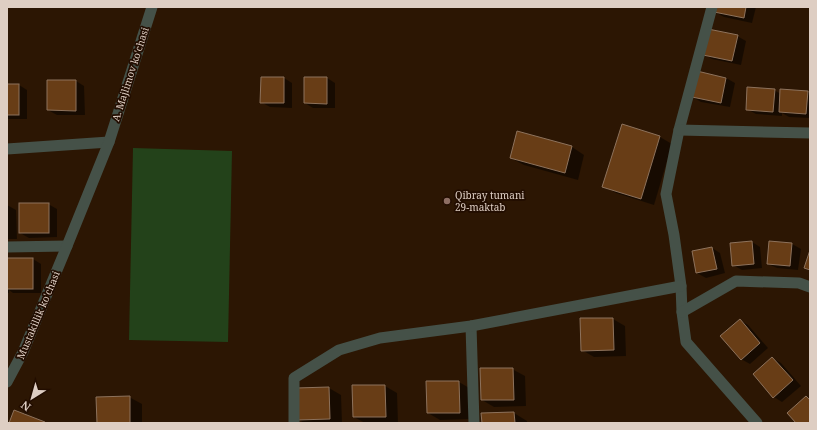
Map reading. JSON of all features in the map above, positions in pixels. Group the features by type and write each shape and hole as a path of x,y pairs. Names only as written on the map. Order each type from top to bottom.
{"street":[{"name":"A. Majlimov ko'chasi","path":"67,246 109,142 152,7"},
{"path":"712,7 679,130 666,194 674,235 681,286 682,312 686,342 757,423"},
{"path":"679,130 810,133"},
{"path":"7,149 109,142"},
{"path":"7,247 67,246"},
{"name":"Mustakillik ko'chasi","path":"7,382 23,352 67,246"},
{"path":"682,312 736,281 799,283 810,287"},
{"path":"294,423 294,378 338,350 380,338 471,326 681,286"},
{"path":"471,326 474,423"}],"green space":[{"path":"133,148 232,151 228,342 129,340"}],"building":[{"path":"715,7 746,7 744,18 714,12"},
{"path":"708,29 738,35 732,61 703,55"},
{"path":"697,71 726,78 721,103 692,97"},
{"path":"261,77 284,77 284,103 260,103"},
{"path":"304,77 327,77 327,104 304,103"},
{"path":"47,80 76,80 76,111 47,110"},
{"path":"7,84 19,84 19,115 7,115"},
{"path":"747,87 775,89 773,112 746,110"},
{"path":"780,89 808,91 806,114 779,112"},
{"path":"622,124 660,136 641,199 602,187"},
{"path":"517,131 572,146 565,173 510,158"},
{"path":"19,203 49,203 49,233 19,233"},
{"path":"752,241 754,264 732,266 730,243"},
{"path":"769,241 792,243 790,266 767,264"},
{"path":"712,247 717,269 696,273 692,251"},
{"path":"810,250 810,270 804,268"},
{"path":"7,258 33,258 33,289 7,289"},
{"path":"580,318 613,318 614,350 581,351"},
{"path":"740,319 760,343 741,360 720,336"},
{"path":"772,357 793,380 773,398 753,374"},
{"path":"480,368 513,368 514,400 481,400"},
{"path":"426,381 459,381 460,413 427,413"},
{"path":"352,385 385,385 386,417 353,417"},
{"path":"329,387 330,419 297,420 296,388"},
{"path":"130,396 130,423 97,423 96,397"},
{"path":"806,396 810,400 810,423 796,423 787,413"},
{"path":"14,410 45,422 9,423"},
{"path":"514,412 515,423 482,423 481,413"}],"place":[{"name":"Qibray tumani 29-maktab","path":"447,201"}]}
